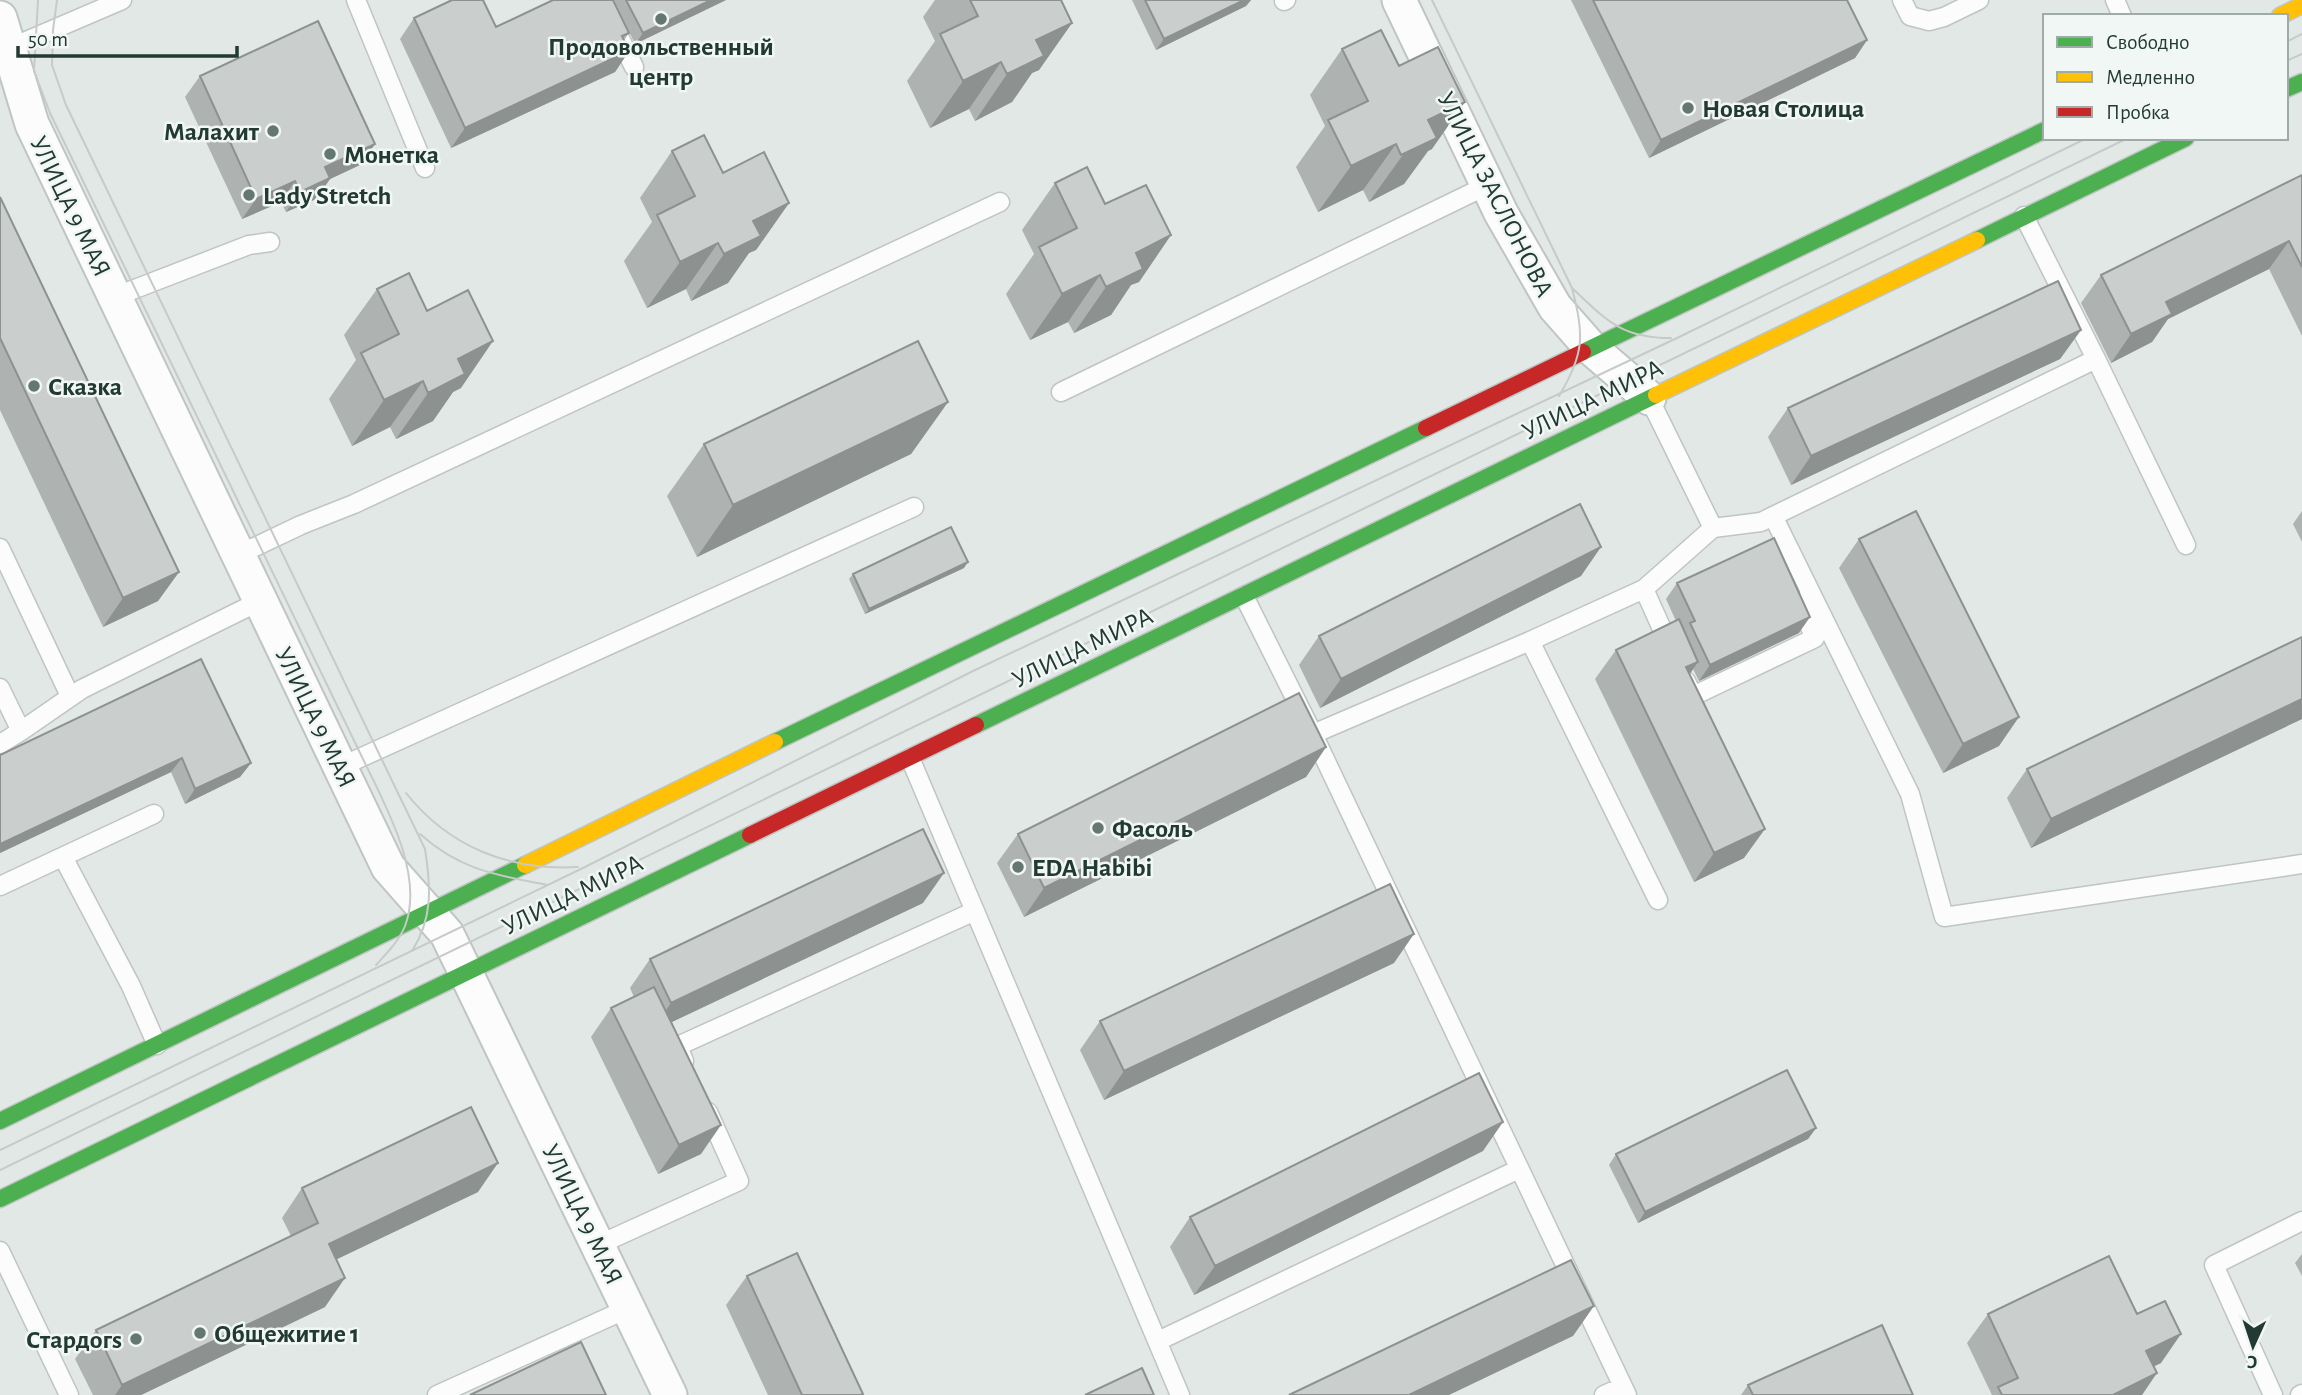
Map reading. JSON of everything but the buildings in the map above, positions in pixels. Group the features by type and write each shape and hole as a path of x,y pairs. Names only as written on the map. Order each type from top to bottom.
{"main road":[{"path":"2284,14 2302,5"},
{"name":"УЛИЦА МИРА","path":"0,1121 979,643 2043,131"},
{"name":"УЛИЦА МИРА","path":"0,1199 2181,140"}],"street":[{"name":"УЛИЦА ЗАСЛОНОВА","path":"1399,0 1501,214 1555,307 1592,349 1649,398"},
{"name":"УЛИЦА 9 МАЯ","path":"6,54 32,124 388,867 447,934 670,1395"}],"lane":[{"path":"6,54 121,0"},
{"path":"356,0 425,168"},
{"path":"601,0 634,67"},
{"path":"1902,0 1910,16 1929,22 1979,0"},
{"path":"1061,392 1488,186"},
{"path":"238,555 301,525 354,505 1000,202"},
{"path":"2024,216 2186,545"},
{"path":"114,297 250,244 270,242"},
{"path":"1313,734 1644,589 1713,528 1767,519 2096,359"},
{"path":"1649,398 1713,528"},
{"path":"340,767 914,508"},
{"path":"1644,589 1693,696 1815,638 1767,519"},
{"path":"1767,519 1910,794 1944,917 2302,864"},
{"path":"0,548 70,696"},
{"path":"1244,596 1313,734 1625,1391 1604,1395"},
{"path":"0,744 70,696 260,601"},
{"path":"1530,641 1658,900"},
{"path":"0,688 21,731"},
{"path":"909,758 1180,1395"},
{"path":"0,886 154,814"},
{"path":"63,857 131,986 157,1045"},
{"path":"598,1245 739,1181 678,1046 975,911"},
{"path":"1158,1341 1519,1169"},
{"path":"2273,1395 2214,1265 2302,1222"},
{"path":"0,1251 66,1394"},
{"path":"437,1395 629,1308"}],"tram line":[{"path":"38,0 34,71 50,113 381,796 399,839 410,884 410,906 405,926 376,965"},
{"path":"57,0 52,65 66,105 425,849 429,902 424,926 412,951"},
{"path":"1432,0 1572,288 1579,319 1580,344 1574,368 1559,396"},
{"path":"2288,41 2302,34"},
{"path":"2288,60 2302,54"},
{"path":"0,1150 585,867 973,671 1677,338 2083,140"},
{"path":"0,1170 2124,140"},
{"path":"1572,288 1605,318 1627,331 1671,338"},
{"path":"406,793 441,828 482,852 528,865 578,867"},
{"path":"420,834 464,863 495,874 547,885"}],"traffic: fast":[{"path":"2288,88 2302,82"},
{"path":"1583,352 2043,131"},
{"path":"1977,240 2182,140"},
{"path":"976,725 1656,395"},
{"path":"775,742 1426,428"},
{"path":"0,1199 750,835"},
{"path":"0,1121 525,865"}],"traffic: slow":[{"path":"2284,14 2302,5"},
{"path":"1656,395 1977,240"},
{"path":"525,865 775,742"}],"traffic: jam":[{"path":"1426,428 1583,352"},
{"path":"750,835 976,725"}],"place":[{"name":"Продовольственный центр","path":"661,19"},
{"name":"Новая Столица","path":"1688,108"},
{"name":"Малахит","path":"273,131"},
{"name":"Монетка","path":"330,154"},
{"name":"Lady Stretch","path":"249,195"},
{"name":"Сказка","path":"34,386"},
{"name":"Фасоль","path":"1098,828"},
{"name":"EDA Habibi","path":"1018,867"},
{"name":"Общежитие 1","path":"200,1333"},
{"name":"Стардогs","path":"136,1339"}]}
